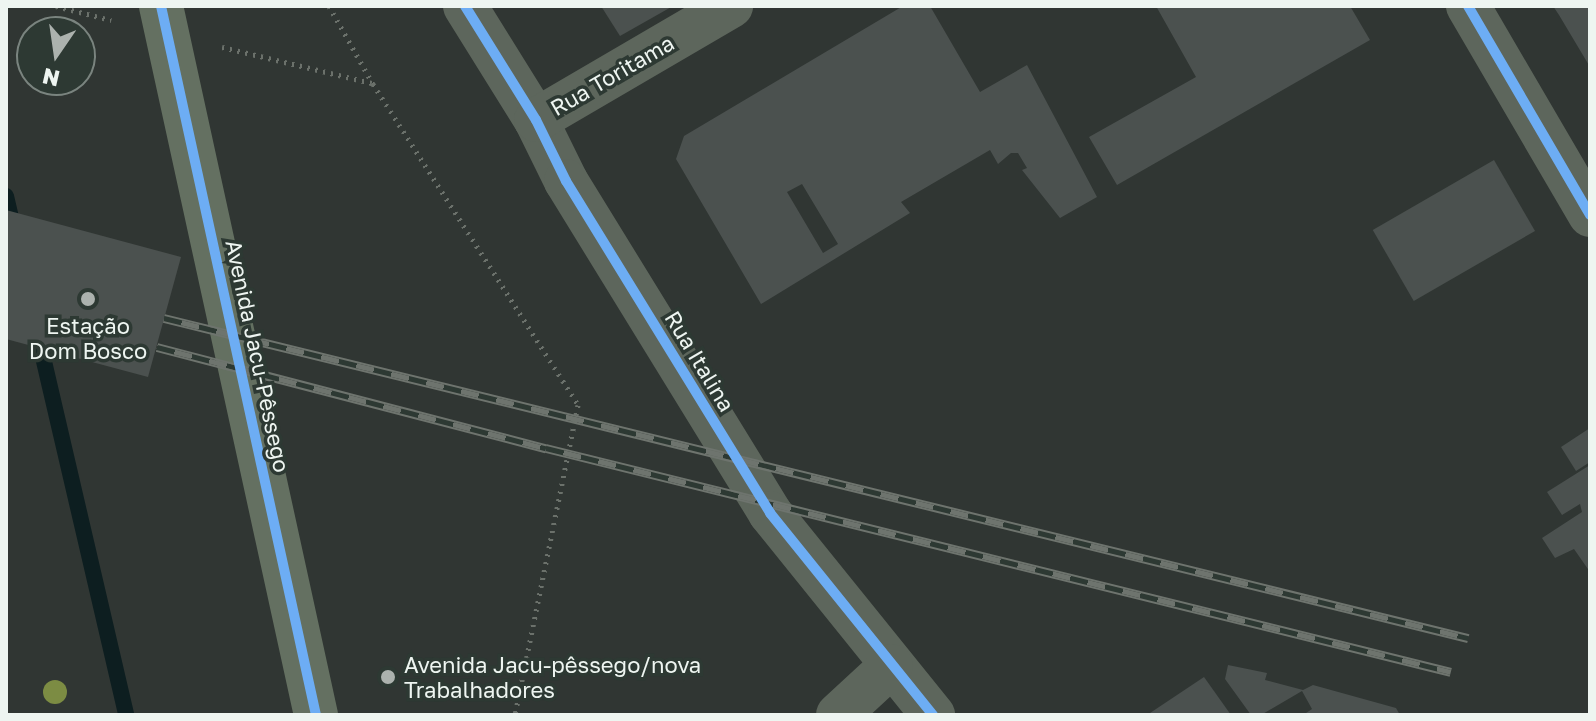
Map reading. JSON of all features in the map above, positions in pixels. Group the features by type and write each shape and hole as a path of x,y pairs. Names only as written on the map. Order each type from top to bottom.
{"highway":[{"name":"Avenida Jacu-Pêssego","path":"161,6 316,715"}],"street":[{"name":"Rua Italina","path":"465,6 536,120 566,181 770,513 933,715"},
{"name":"Rua Toritama","path":"536,120 731,6"},
{"path":"1468,6 1590,215"},
{"path":"838,715 891,666"}],"path":[{"path":"329,6 373,84 578,405 515,715"},
{"path":"214,45 373,84"}],"building":[{"path":"601,6 673,6 620,36"},
{"path":"903,6 930,6 980,92 1027,65 1097,197 1060,218 1022,170 1027,168 1018,153 1011,153 998,164 990,150 901,202 910,213 761,304 676,159 684,136","holes":["802,184 838,244 823,253 787,192"]},
{"path":"1156,6 1350,6 1370,40 1117,185 1089,137 1196,77"},
{"path":"1553,6 1590,6 1590,67 1559,15"},
{"path":"1494,160 1535,231 1414,301 1373,230"},
{"name":"Estação Dom Bosco","path":"6,210 181,257 148,377 6,339"},
{"path":"1590,428 1590,462 1576,471 1561,447"},
{"path":"1590,465 1590,572 1574,549 1555,558 1542,538 1582,512 1580,504 1562,515 1547,492"},
{"path":"1228,665 1267,673 1265,680 1303,690 1313,685 1396,708 1400,715 1303,715 1312,709 1302,691 1261,715 1251,715 1225,679"},
{"path":"1204,677 1231,715 1147,715"}],"waterway":[{"path":"6,196 14,230"},
{"path":"36,327 126,715"}],"railway":[{"path":"164,318 1468,638"},
{"path":"157,347 546,448 1451,672"}],"cycle path":[{"path":"161,6 316,715"},
{"path":"465,6 536,120 566,181 770,513 933,715"},
{"path":"1468,6 1590,215"}],"place":[{"name":"Estação Dom Bosco","path":"88,299"},
{"name":"Avenida Jacu-pêssego/nova Trabalhadores","path":"388,677"}]}
